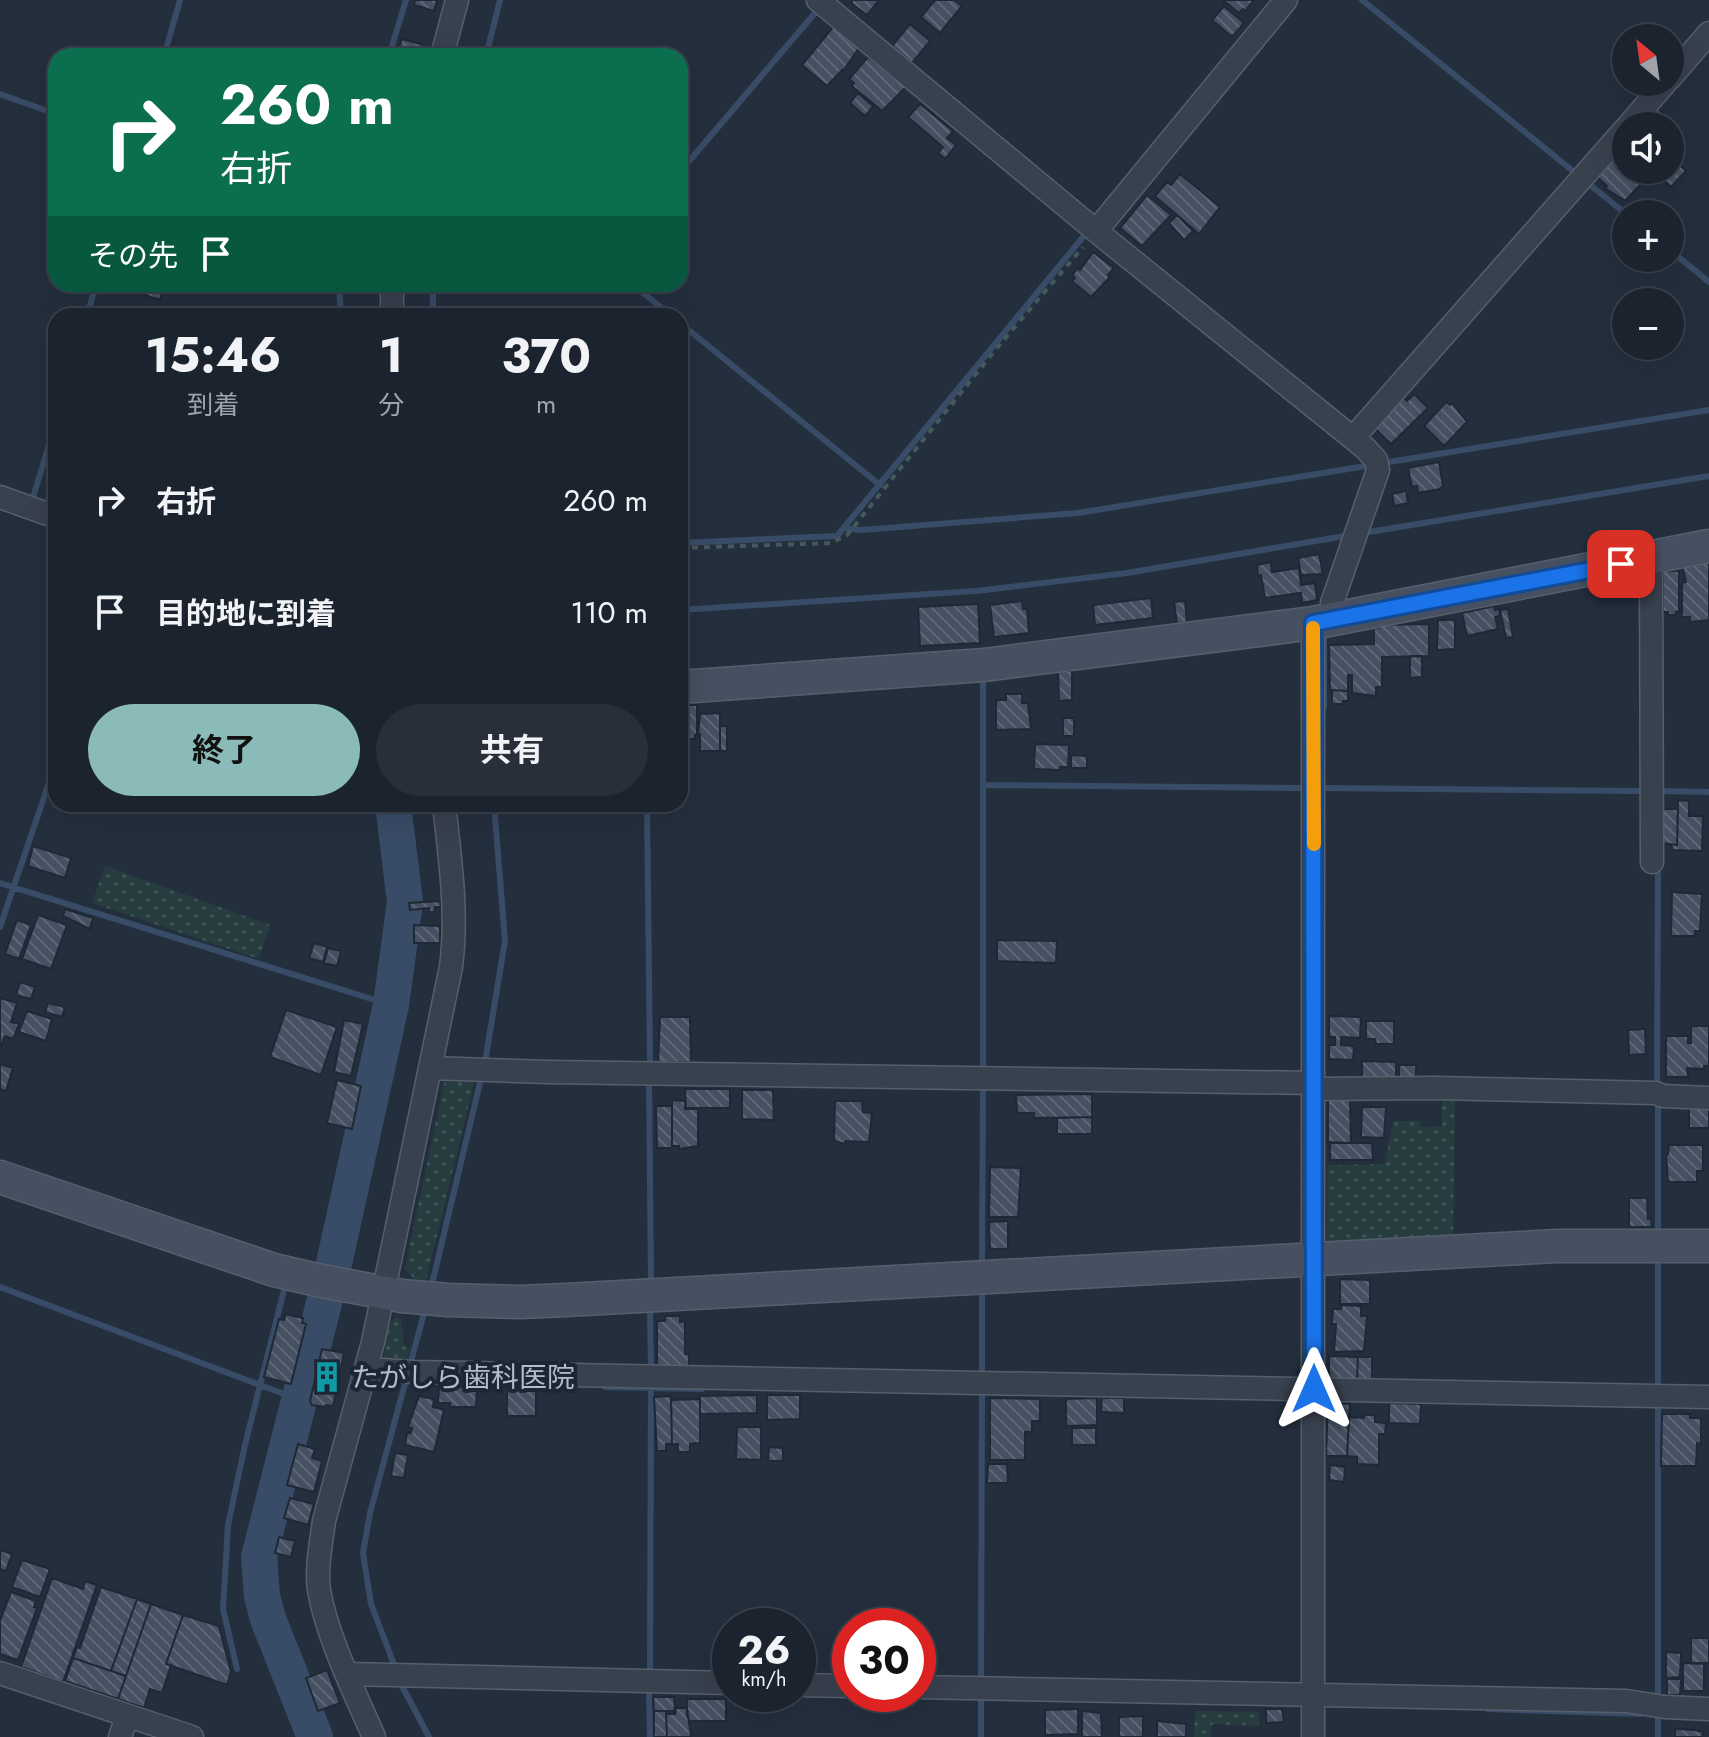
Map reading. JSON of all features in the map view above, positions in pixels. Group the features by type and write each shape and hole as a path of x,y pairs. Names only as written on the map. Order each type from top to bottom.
{"street":[{"path":"444,48 457,0"},
{"path":"1093,227 1286,0"},
{"path":"822,3 1353,438 1377,465 1357,533 1324,621 1314,1086 1313,1737"},
{"path":"1684,62 1709,33"},
{"path":"1640,112 1654,96"},
{"path":"1353,438 1612,144"},
{"path":"0,497 48,514"},
{"path":"688,686 984,665 1324,621 1709,546"},
{"path":"1651,558 1652,862"},
{"path":"374,1737 325,1612 319,1590 319,1560 324,1521 384,1293 454,941 454,892 445,812"},
{"path":"431,1068 1621,1091 1709,1098"},
{"path":"0,1177 234,1257 329,1283 428,1298 520,1302 1557,1246 1709,1246"},
{"path":"366,1369 1709,1397"},
{"path":"0,1673 124,1727 192,1737"},
{"path":"348,1674 712,1683"},
{"path":"936,1687 1452,1696 1626,1701 1709,1709"}],"path":[{"path":"688,548 839,541 1093,227"}],"green space":[{"path":"105,866 270,925 259,959 92,903"},
{"path":"446,1074 476,1074 425,1285 419,1285 405,1268"},
{"path":"1442,1101 1455,1101 1453,1242 1331,1247 1327,1241 1327,1165 1385,1164 1393,1121 1419,1121 1421,1127 1442,1126"},
{"path":"396,1317 401,1319 404,1344 410,1350 405,1366 388,1364 384,1359 388,1326"},
{"path":"1195,1711 1259,1712 1259,1726 1212,1724 1211,1737 1194,1737"}],"building":[{"path":"415,0 437,0 434,11 414,5"},
{"path":"853,0 879,0 867,15 851,3"},
{"path":"935,0 954,0 962,6 940,33 921,17"},
{"path":"1223,0 1254,0 1245,11 1243,9 1239,13"},
{"path":"1224,6 1244,23 1232,37 1212,20"},
{"path":"910,24 930,41 912,63 892,46"},
{"path":"833,27 859,48 843,71 827,86 802,65"},
{"path":"402,39 424,45 423,48 399,48"},
{"path":"868,57 906,87 882,111 852,86 854,83 849,79"},
{"path":"858,93 873,106 865,116 850,103"},
{"path":"920,104 953,131 947,138 956,145 945,159 938,153 943,147 908,117"},
{"path":"1612,155 1612,184 1641,184 1623,200 1605,188 1607,186 1595,175"},
{"path":"1180,174 1220,207 1199,234 1155,196 1167,182 1171,185"},
{"path":"1147,195 1171,215 1142,246 1120,228"},
{"path":"1177,215 1193,231 1184,240 1169,223"},
{"path":"1093,252 1114,268 1108,275 1110,277 1091,297 1072,281 1075,278 1072,275 1078,268 1080,270"},
{"path":"136,292 162,293 160,300"},
{"path":"1414,394 1428,408 1391,444 1374,427 1403,397 1407,401"},
{"path":"1446,402 1452,403 1467,422 1444,446 1424,426"},
{"path":"1439,462 1443,486 1418,493 1417,486 1412,487 1408,468"},
{"path":"1406,491 1408,503 1394,506 1392,494"},
{"path":"1319,554 1323,574 1301,575 1298,558"},
{"path":"1709,558 1709,620 1690,622 1690,617 1682,617 1682,583 1686,582 1682,565"},
{"path":"1271,562 1272,572 1299,568 1301,585 1315,583 1317,600 1302,603 1301,593 1265,598 1257,565"},
{"path":"1663,571 1679,571 1679,611 1676,615 1663,612"},
{"path":"1151,598 1153,618 1095,625 1093,605"},
{"path":"1022,601 1023,609 1027,609 1029,633 994,637 990,605"},
{"path":"1185,601 1187,622 1177,624 1174,602"},
{"path":"978,604 980,643 920,646 918,607"},
{"path":"1494,606 1495,610 1499,609 1500,616 1495,617 1498,629 1467,636 1462,613"},
{"path":"1508,609 1513,637 1506,638 1500,610"},
{"path":"1438,620 1455,620 1455,649 1437,650"},
{"path":"1429,624 1429,656 1382,657 1382,687 1376,687 1376,696 1352,693 1352,675 1348,675 1348,691 1330,690 1329,645 1374,644 1374,628 1379,628 1379,625"},
{"path":"1410,656 1422,656 1422,677 1410,678"},
{"path":"1058,671 1072,671 1072,700 1059,701"},
{"path":"1332,690 1348,691 1348,701 1332,704"},
{"path":"1006,694 1022,694 1022,703 1028,703 1031,729 996,730 996,700 1006,700"},
{"path":"688,705 697,705 697,735 695,739 688,739"},
{"path":"720,713 720,751 700,751 700,714"},
{"path":"1063,718 1074,718 1074,736 1063,736"},
{"path":"720,726 727,726 727,751 720,751"},
{"path":"1035,744 1069,745 1068,767 1060,767 1060,770 1034,769"},
{"path":"1071,755 1087,756 1087,768 1071,768"},
{"path":"1678,800 1689,801 1689,816 1703,816 1702,851 1672,850 1672,845 1677,845"},
{"path":"1662,809 1678,809 1677,845 1661,843"},
{"path":"33,846 71,858 65,878 28,866"},
{"path":"1672,892 1702,894 1700,931 1695,931 1695,936 1671,936"},
{"path":"440,901 441,907 435,907 435,912 429,912 429,908 410,910 409,903"},
{"path":"65,909 93,918 90,929 63,916"},
{"path":"38,915 67,925 51,969 22,959"},
{"path":"17,920 31,925 19,959 5,954"},
{"path":"414,925 440,926 440,943 414,943"},
{"path":"997,940 1057,941 1056,963 997,961"},
{"path":"314,943 327,947 323,962 309,958"},
{"path":"328,948 341,951 337,966 324,963"},
{"path":"20,982 35,987 31,999 16,995"},
{"path":"0,998 17,1003 11,1022 19,1024 13,1039 5,1036 0,1049"},
{"path":"48,1003 65,1007 62,1017 45,1012"},
{"path":"286,1010 337,1027 321,1075 270,1057"},
{"path":"27,1011 52,1019 46,1041 19,1032"},
{"path":"1329,1016 1361,1017 1360,1038 1341,1037 1341,1045 1354,1046 1353,1060 1329,1059 1329,1045 1335,1045 1335,1037 1329,1037"},
{"path":"660,1017 690,1017 691,1062 658,1062"},
{"path":"344,1020 363,1024 351,1076 334,1072"},
{"path":"1366,1021 1394,1021 1394,1044 1376,1044 1375,1039 1366,1039"},
{"path":"1691,1026 1709,1026 1709,1066 1704,1066 1704,1069 1687,1068 1688,1077 1666,1077 1666,1036 1688,1036 1688,1043 1691,1043"},
{"path":"1645,1029 1646,1054 1629,1055 1628,1030"},
{"path":"1362,1061 1396,1062 1396,1078 1362,1078"},
{"path":"0,1064 13,1068 6,1091 0,1089"},
{"path":"1399,1065 1416,1065 1416,1079 1399,1079"},
{"path":"337,1080 361,1086 352,1129 327,1123"},
{"path":"685,1089 730,1089 730,1108 686,1108"},
{"path":"742,1090 773,1090 774,1120 742,1119"},
{"path":"1092,1094 1092,1117 1034,1118 1034,1113 1017,1113 1016,1095"},
{"path":"1328,1099 1350,1099 1351,1143 1328,1142"},
{"path":"672,1100 685,1101 685,1109 698,1109 698,1146 679,1149 679,1146 672,1146"},
{"path":"835,1101 862,1101 863,1112 872,1113 869,1142 846,1141 845,1144 834,1141"},
{"path":"656,1106 672,1106 672,1148 657,1148"},
{"path":"1362,1107 1386,1107 1384,1138 1361,1137"},
{"path":"1689,1107 1709,1108 1709,1128 1689,1128"},
{"path":"1092,1117 1092,1134 1057,1134 1057,1118"},
{"path":"1330,1143 1372,1143 1373,1160 1330,1160"},
{"path":"1669,1145 1703,1145 1703,1171 1697,1171 1697,1182 1668,1182 1666,1154"},
{"path":"990,1167 1021,1168 1018,1217 989,1217"},
{"path":"1629,1198 1647,1198 1648,1219 1651,1219 1652,1227 1629,1227"},
{"path":"1008,1221 1008,1249 990,1249 989,1222"},
{"path":"1340,1279 1370,1280 1370,1304 1340,1304"},
{"path":"1342,1305 1361,1306 1361,1316 1367,1316 1364,1351 1334,1352 1336,1324 1332,1324 1333,1309 1341,1309"},
{"path":"286,1314 303,1318 302,1323 306,1324 291,1384 264,1377 279,1319 284,1320"},
{"path":"665,1316 680,1316 680,1322 685,1321 685,1354 689,1354 689,1367 657,1367 657,1321 665,1321"},
{"name":"たがしら歯科医院","path":"322,1349 344,1353 333,1406 325,1407 312,1405 310,1401"},
{"path":"1329,1356 1358,1357 1357,1381 1329,1380"},
{"path":"1358,1357 1372,1357 1372,1381 1357,1381"},
{"path":"439,1387 477,1387 476,1407 450,1407 450,1403 438,1403"},
{"path":"507,1390 536,1390 536,1416 507,1416"},
{"path":"757,1395 757,1413 700,1414 700,1396"},
{"path":"767,1395 800,1395 800,1419 767,1420"},
{"path":"419,1396 434,1399 433,1407 444,1410 434,1452 405,1445 407,1433 411,1433 412,1428 408,1427"},
{"path":"671,1396 672,1444 666,1444 666,1451 657,1451 654,1397"},
{"path":"990,1398 1040,1399 1040,1421 1032,1421 1032,1432 1025,1432 1025,1460 990,1460"},
{"path":"1097,1398 1097,1425 1066,1426 1066,1399"},
{"path":"1102,1398 1124,1398 1124,1413 1101,1412"},
{"path":"700,1399 700,1443 690,1444 690,1452 678,1452 678,1444 672,1444 671,1400"},
{"path":"1328,1403 1350,1404 1347,1456 1326,1456"},
{"path":"1389,1403 1421,1404 1420,1424 1389,1423"},
{"path":"1662,1414 1690,1414 1690,1418 1701,1418 1701,1444 1697,1443 1696,1466 1661,1466"},
{"path":"1364,1415 1375,1415 1375,1422 1386,1423 1385,1434 1379,1434 1379,1465 1357,1464 1357,1457 1347,1456 1349,1417 1364,1418"},
{"path":"737,1427 761,1427 761,1460 736,1459"},
{"path":"1072,1428 1096,1428 1096,1445 1072,1445"},
{"path":"298,1444 315,1449 312,1458 322,1461 314,1492 287,1485"},
{"path":"769,1447 783,1448 783,1461 768,1461"},
{"path":"395,1453 408,1455 404,1478 391,1476"},
{"path":"988,1464 1007,1464 1008,1483 987,1483"},
{"path":"1330,1465 1345,1467 1344,1482 1329,1480"},
{"path":"290,1498 314,1504 308,1525 284,1518"},
{"path":"279,1537 295,1541 291,1557 275,1553"},
{"path":"0,1550 12,1554 6,1571 0,1569"},
{"path":"22,1560 50,1569 40,1597 12,1587"},
{"path":"52,1578 83,1589 85,1581 97,1585 63,1682 21,1667"},
{"path":"101,1587 137,1599 111,1671 73,1658 77,1647 80,1648"},
{"path":"11,1592 36,1601 34,1607 37,1608 18,1660 0,1654 0,1621"},
{"path":"137,1599 151,1604 126,1676 111,1671"},
{"path":"151,1604 183,1615 166,1664 171,1665 162,1693 150,1689 144,1708 118,1699"},
{"path":"183,1615 219,1626 231,1672 227,1685 166,1664"},
{"path":"1691,1638 1709,1638 1709,1663 1691,1663"},
{"path":"1666,1652 1681,1653 1680,1677 1666,1678"},
{"path":"73,1658 126,1676 118,1699 65,1681"},
{"path":"1683,1663 1704,1664 1704,1691 1683,1691"},
{"path":"327,1670 340,1703 318,1711 306,1678"},
{"path":"1667,1679 1681,1679 1680,1695 1667,1695"},
{"path":"653,1697 674,1697 675,1711 654,1711"},
{"path":"687,1699 712,1699 712,1712 726,1712 726,1721 690,1721"},
{"path":"676,1708 687,1708 691,1737 667,1737 666,1714 675,1714"},
{"path":"1078,1709 1078,1734 1045,1735 1045,1710"},
{"path":"1266,1709 1282,1709 1284,1722 1266,1723"},
{"path":"654,1711 666,1711 667,1737 654,1737"},
{"path":"1082,1711 1101,1713 1102,1737 1082,1737"},
{"path":"1143,1716 1143,1737 1119,1737 1119,1717"},
{"path":"1157,1721 1186,1724 1186,1737 1157,1737"},
{"path":"1675,1729 1703,1732 1702,1737 1675,1737"}],"waterway":[{"path":"166,48 180,0"},
{"path":"391,48 406,0"},
{"path":"488,48 500,0"},
{"path":"1362,0 1612,203"},
{"path":"688,163 820,7"},
{"path":"0,94 48,111"},
{"path":"688,543 837,536 1088,231"},
{"path":"1684,261 1709,282"},
{"path":"89,308 94,292"},
{"path":"340,292 340,308"},
{"path":"433,292 433,308"},
{"path":"642,292 662,308"},
{"path":"688,329 880,485"},
{"path":"1383,463 1709,410"},
{"path":"32,501 48,448"},
{"path":"844,528 861,530 1078,513 1372,465"},
{"path":"1363,533 1709,476"},
{"path":"688,609 976,591 1127,573 1351,535"},
{"path":"1324,639 1324,707"},
{"path":"983,681 983,1070"},
{"path":"983,785 1303,788"},
{"path":"0,927 48,786"},
{"path":"1321,788 1640,791"},
{"path":"1656,791 1709,792"},
{"path":"315,1737 268,1619 262,1596 259,1557 333,1268 391,1005 405,902 394,812"},
{"path":"431,1288 485,1062 505,941 495,812"},
{"path":"647,812 650,1063"},
{"path":"1657,1087 1658,865"},
{"path":"0,883 391,1005"},
{"path":"649,1079 651,1283"},
{"path":"982,1265 983,1086"},
{"path":"1658,1100 1658,1234"},
{"path":"1658,1260 1658,1387"},
{"path":"0,1287 300,1400"},
{"path":"237,1669 223,1609 228,1525 284,1290"},
{"path":"982,1293 982,1370"},
{"path":"410,1365 426,1306"},
{"path":"650,1309 651,1369"},
{"path":"395,1667 371,1604 363,1553 370,1513 407,1376"},
{"path":"650,1673 651,1385"},
{"path":"605,1387 702,1389"},
{"path":"981,1680 982,1390"},
{"path":"1658,1402 1658,1700"},
{"path":"401,1684 429,1737"},
{"path":"649,1687 650,1737"},
{"path":"981,1695 981,1737"},
{"path":"1488,1709 1641,1714"},
{"path":"1658,1713 1658,1737"}],"slow traffic":[{"path":"1313,628 1314,844"}],"place":[{"name":"たがしら歯科医院","path":"327,1377"}],"route":[{"path":"1314,1389 1313,623 1621,564"}]}
